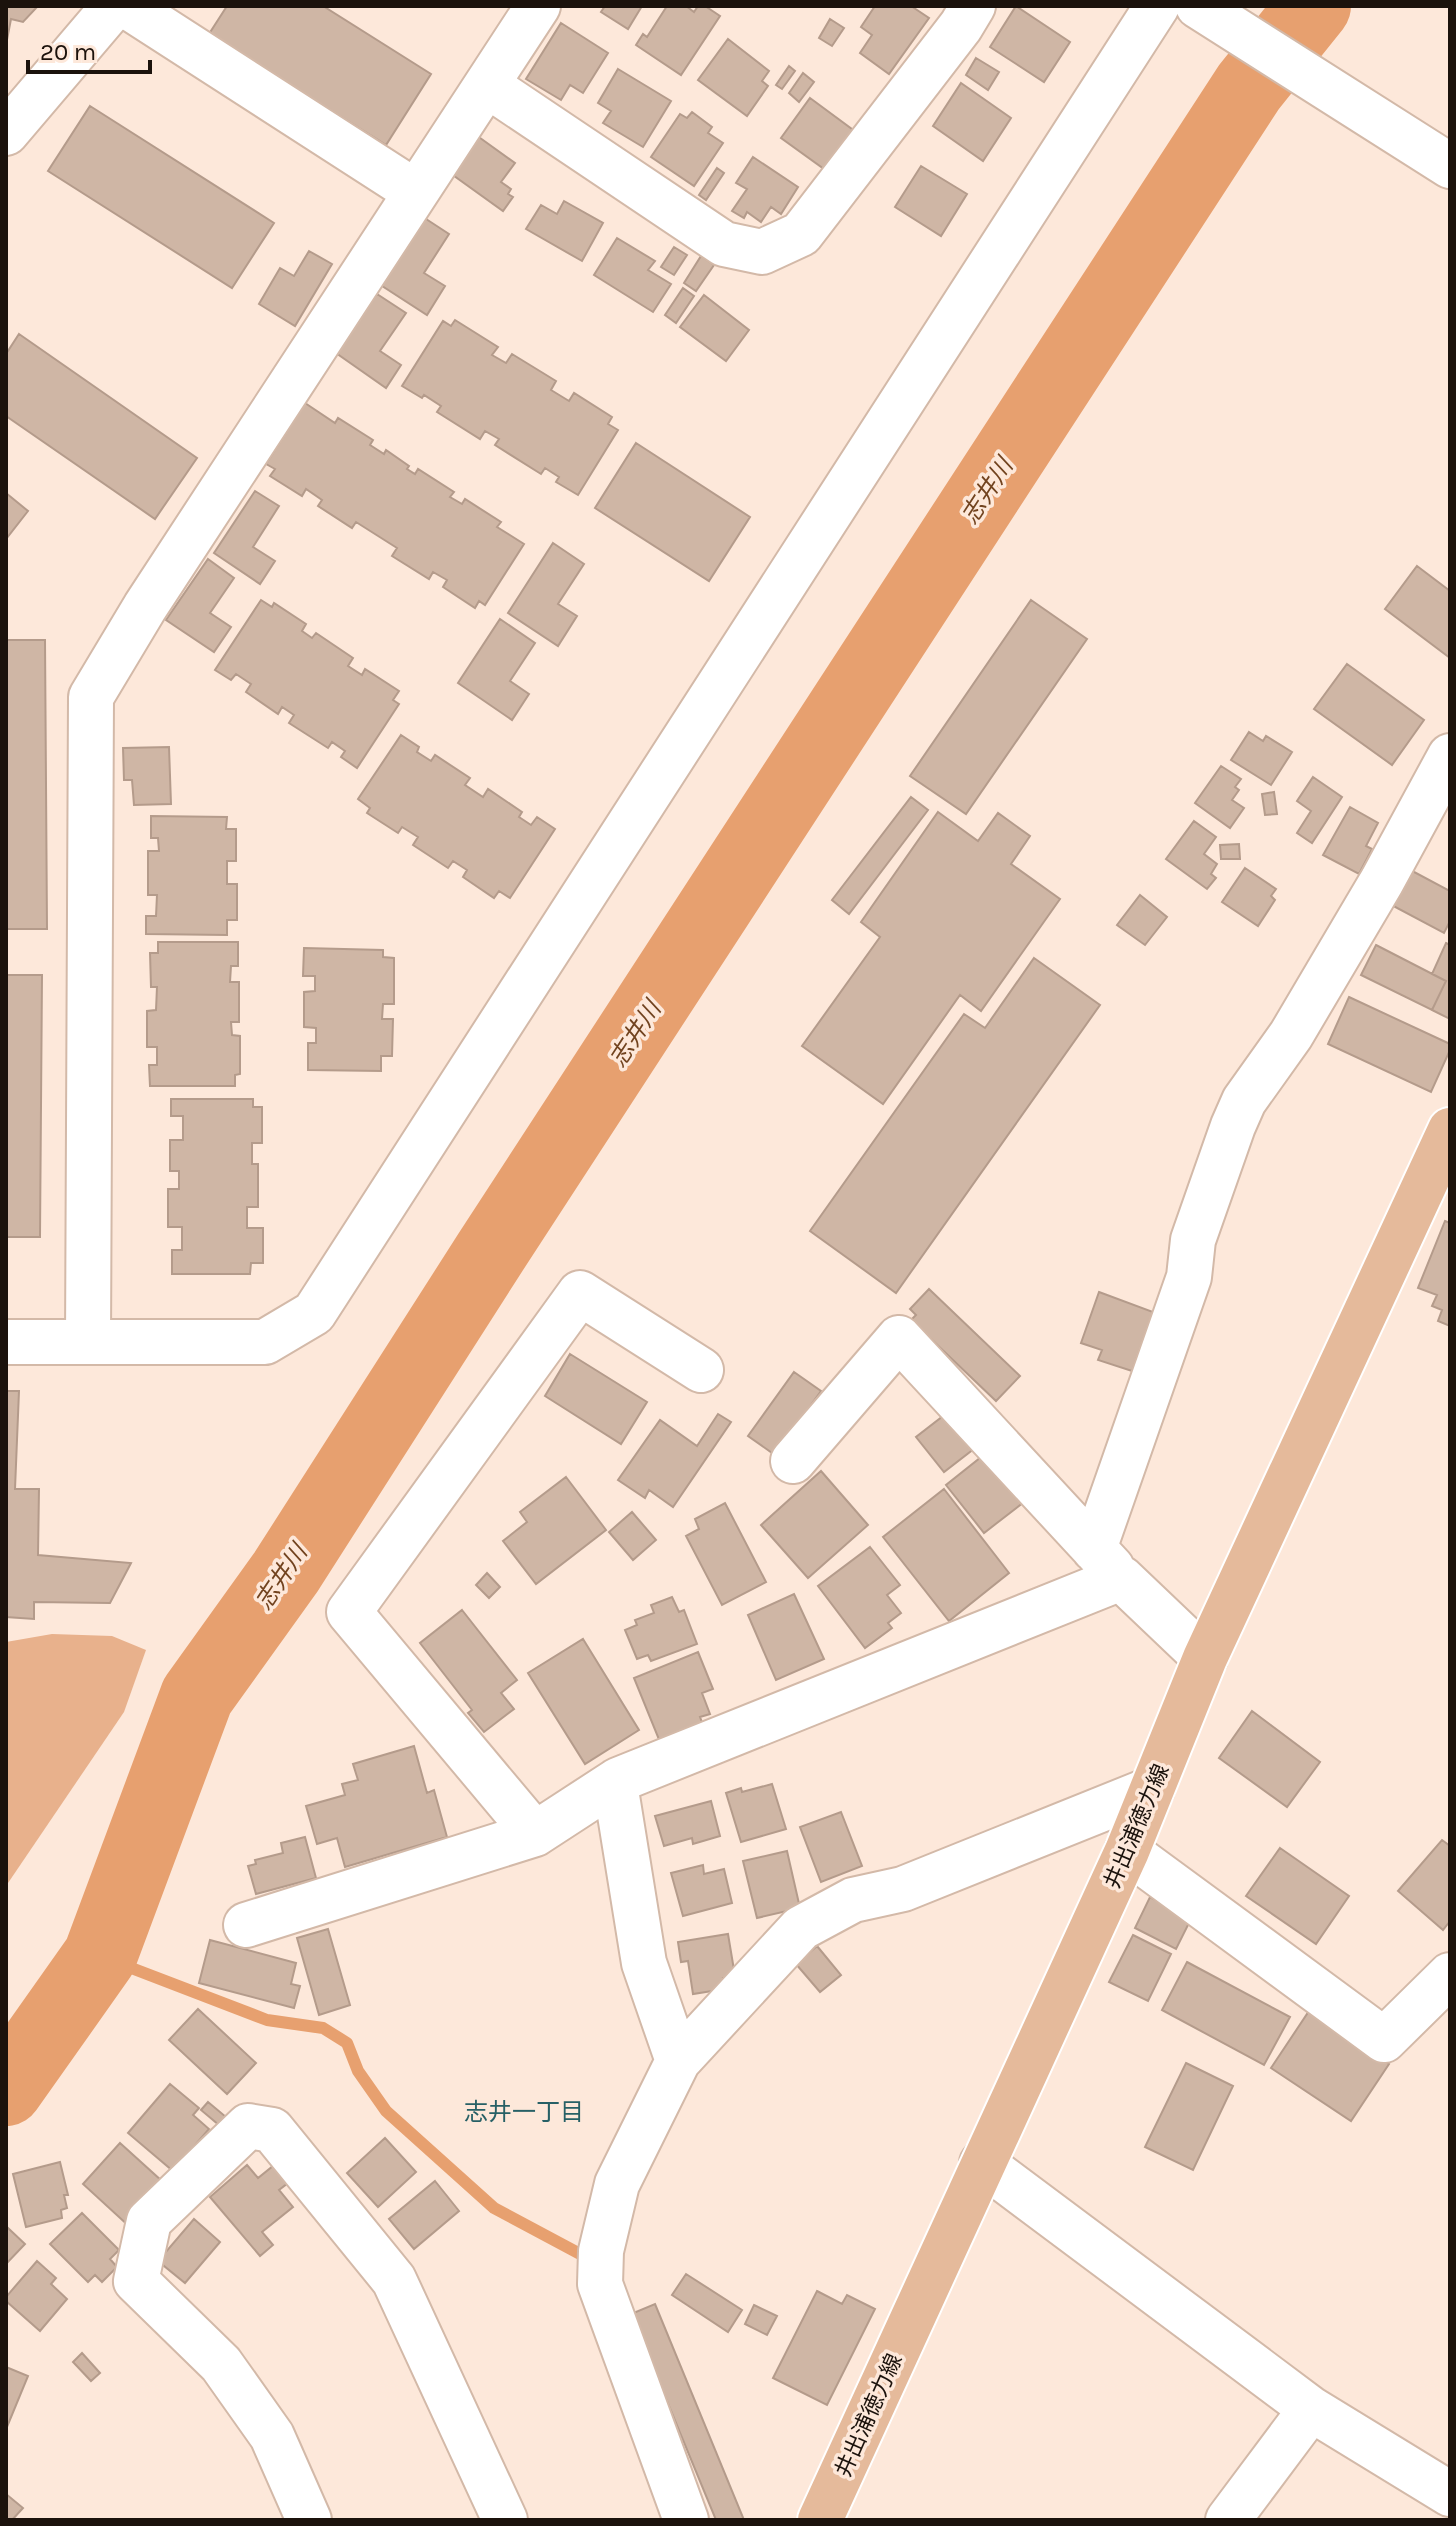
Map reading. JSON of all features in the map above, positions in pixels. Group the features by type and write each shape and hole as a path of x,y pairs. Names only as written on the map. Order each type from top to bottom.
{"main road":[{"name":"井出浦徳力線","path":"820,2520 1127,1851 1205,1658 1445,1152"}],"street":[{"path":"6,133 114,6"},
{"path":"127,6 415,194"},
{"path":"88,1341 91,697 145,607 538,6"},
{"path":"487,85 724,244 762,252 801,234 961,26 973,6"},
{"path":"6,1342 265,1342 314,1313 1157,6"},
{"path":"1198,6 1450,166"},
{"path":"1108,1564 1189,1277 1193,1240 1244,1101 1291,1035 1382,881 1450,756"},
{"path":"535,1834 349,1612 580,1293 701,1370"},
{"path":"793,1461 899,1338 1108,1564 1205,1658"},
{"path":"246,1925 535,1834 618,1780 1108,1564"},
{"path":"618,1780 616,1790 644,1963 678,2061"},
{"path":"686,2520 600,2284 601,2251 617,2184 678,2061 801,1928 853,1900 903,1889 1152,1789"},
{"path":"1127,1851 1384,2040 1450,1975"},
{"path":"309,2520 272,2436 221,2364 136,2281 149,2221 248,2126 272,2130 394,2280 505,2520"},
{"path":"982,2163 1311,2409 1447,2487"},
{"path":"1228,2520 1311,2409"}],"shaded area":[{"path":"52,1634 112,1636 146,1650 124,1712 6,1886 6,1642"}],"building":[{"path":"6,6 38,6 23,22 11,19 6,45"},
{"path":"227,6 323,6 431,74 386,145 209,34"},
{"path":"605,6 642,6 628,29 601,12"},
{"path":"667,6 686,6 694,12 698,6 705,6 720,16 681,75 636,45 643,34 647,37"},
{"path":"875,6 911,6 929,18 889,74 860,53 872,35 861,27"},
{"path":"1016,6 1070,42 1044,82 990,47"},
{"path":"830,19 844,28 832,46 819,38"},
{"path":"561,23 608,53 583,93 570,85 561,100 526,79"},
{"path":"728,39 769,71 762,81 768,86 747,116 698,80"},
{"path":"976,58 999,72 988,90 966,75"},
{"path":"789,66 795,71 782,89 776,85"},
{"path":"618,69 671,101 643,147 603,123 611,111 598,103"},
{"path":"803,73 814,82 799,102 789,93"},
{"path":"961,83 1011,118 983,161 933,126"},
{"path":"810,98 860,135 831,174 781,138"},
{"path":"90,106 274,223 232,288 48,171"},
{"path":"692,112 712,127 708,133 723,143 694,186 651,157 680,114 687,118"},
{"path":"476,135 515,163 501,182 511,189 508,194 513,197 503,211 450,173"},
{"path":"753,157 798,187 781,214 771,207 761,222 747,212 744,218 732,211 747,189 736,183"},
{"path":"921,166 967,194 941,236 895,207"},
{"path":"717,168 724,173 706,200 699,195"},
{"path":"564,201 603,223 582,261 526,229 541,205 557,214"},
{"path":"423,217 449,234 424,273 445,286 427,315 379,284"},
{"path":"617,238 655,261 648,270 671,284 653,312 594,275"},
{"path":"674,247 687,255 674,275 661,267"},
{"path":"309,251 332,264 295,326 259,304 280,268 294,276"},
{"path":"701,256 714,265 696,291 684,283"},
{"path":"683,288 694,296 676,323 665,315"},
{"path":"377,294 406,313 380,351 401,365 386,388 336,353"},
{"path":"704,295 749,330 726,361 680,327"},
{"path":"455,320 498,347 492,355 506,363 512,354 556,381 551,390 569,401 574,393 612,417 608,424 618,430 578,495 556,482 559,477 545,468 541,474 495,445 499,439 485,431 480,439 437,412 441,406 402,386 443,321 451,326"},
{"path":"19,334 197,458 155,519 6,416 6,354"},
{"path":"305,403 335,423 338,418 373,440 370,445 384,454 386,450 415,474 418,469 454,492 450,497 462,504 465,499 501,522 497,527 524,544 485,605 479,601 475,608 443,587 447,580 433,572 429,579 392,556 397,548 356,522 352,528 318,506 322,500 306,489 302,496 270,476 275,469 266,464"},
{"path":"636,443 750,517 709,581 595,508"},
{"path":"255,491 279,506 253,547 275,561 260,584 214,553"},
{"path":"6,493 28,511 6,539"},
{"path":"553,543 584,564 558,604 577,616 558,646 508,613"},
{"path":"208,559 234,578 210,613 231,627 214,652 166,620"},
{"path":"1417,566 1450,591 1450,658 1385,609"},
{"path":"261,600 272,607 274,603 306,624 302,631 312,638 316,633 353,658 348,666 362,675 365,669 399,691 393,700 399,704 357,768 341,757 345,751 332,742 328,748 289,723 294,715 282,707 278,714 246,692 251,684 236,674 231,680 215,670"},
{"path":"1031,600 1087,639 966,814 910,776"},
{"path":"500,619 535,643 510,681 529,694 512,720 458,683"},
{"path":"6,640 45,640 47,929 6,929"},
{"path":"1347,664 1424,720 1392,765 1314,709"},
{"path":"1249,732 1263,741 1266,736 1292,752 1271,785 1231,760"},
{"path":"401,735 419,747 417,752 431,761 435,755 470,778 465,785 483,797 488,789 522,812 519,817 531,825 537,817 555,829 510,898 499,891 494,898 463,877 467,870 453,861 448,868 413,845 418,837 402,827 398,833 367,813 370,808 358,799"},
{"path":"169,747 171,804 134,805 132,780 124,780 123,748"},
{"path":"1221,766 1241,779 1235,787 1239,790 1232,800 1244,808 1230,828 1195,803"},
{"path":"1313,777 1342,797 1312,843 1297,833 1311,811 1297,801"},
{"path":"1274,792 1277,814 1265,815 1262,794"},
{"path":"911,797 928,810 849,914 832,900"},
{"path":"1350,807 1378,823 1366,846 1372,849 1359,874 1323,855"},
{"path":"938,812 978,841 998,813 1030,836 1011,864 1060,899 981,1011 960,995 883,1104 802,1046 880,937 861,922"},
{"path":"151,816 227,817 226,829 236,829 236,861 227,861 227,884 237,884 237,920 227,920 227,935 146,934 146,916 156,916 157,895 148,895 148,851 159,851 158,838 151,838"},
{"path":"1194,821 1216,837 1204,854 1217,864 1211,874 1216,878 1207,889 1166,859"},
{"path":"1239,844 1240,859 1221,859 1220,845"},
{"path":"1401,865 1450,891 1450,921 1444,933 1384,901"},
{"path":"1245,868 1276,889 1271,896 1275,900 1258,926 1222,902"},
{"path":"1140,895 1167,917 1145,945 1117,925"},
{"path":"158,942 238,942 238,966 231,966 230,982 239,982 239,1022 231,1022 232,1035 240,1036 240,1074 235,1075 235,1086 150,1086 149,1065 157,1065 157,1047 147,1047 147,1011 156,1010 157,987 151,987 150,953 158,953"},
{"path":"1446,943 1450,945 1450,1019 1432,1010 1446,981 1432,974"},
{"path":"1376,945 1446,981 1432,1010 1361,975"},
{"path":"304,948 383,950 383,957 394,958 394,1004 383,1004 382,1019 393,1019 392,1056 381,1056 381,1071 308,1070 308,1043 316,1043 316,1028 304,1027 304,992 315,991 315,976 303,976"},
{"path":"1034,958 1100,1005 896,1293 810,1231 964,1014 985,1028"},
{"path":"6,975 42,975 40,1237 6,1237"},
{"path":"1349,997 1450,1044 1431,1092 1328,1044"},
{"path":"171,1099 253,1099 253,1107 262,1107 262,1143 252,1143 252,1164 258,1164 258,1207 247,1207 247,1228 263,1228 263,1263 251,1263 250,1274 172,1274 172,1250 182,1250 182,1227 168,1227 168,1189 179,1189 179,1171 170,1171 170,1140 183,1140 183,1116 171,1116"},
{"path":"1445,1221 1450,1223 1450,1326 1438,1321 1442,1310 1432,1306 1437,1295 1418,1288"},
{"path":"929,1289 1020,1376 996,1401 911,1320 916,1315 910,1309"},
{"path":"1099,1292 1153,1312 1132,1371 1098,1360 1102,1350 1081,1343"},
{"path":"570,1354 647,1402 621,1444 545,1396"},
{"path":"794,1372 821,1391 775,1455 748,1436"},
{"path":"6,1391 19,1391 15,1489 39,1489 38,1555 131,1563 110,1603 34,1602 34,1619 6,1617"},
{"path":"947,1413 975,1448 944,1472 916,1437"},
{"path":"718,1414 731,1422 673,1507 649,1490 645,1498 618,1480 660,1420 697,1446"},
{"path":"985,1454 1024,1502 984,1533 946,1485"},
{"path":"821,1471 868,1525 808,1578 761,1525"},
{"path":"566,1477 606,1530 536,1584 503,1541 527,1522 520,1512"},
{"path":"944,1489 1009,1573 949,1621 883,1537"},
{"path":"725,1503 766,1582 722,1605 686,1536 699,1529 695,1519"},
{"path":"632,1512 656,1540 633,1560 609,1532"},
{"path":"870,1547 900,1585 887,1595 901,1613 888,1623 892,1628 865,1648 818,1586"},
{"path":"487,1573 500,1587 489,1598 476,1585"},
{"path":"794,1594 824,1659 776,1680 748,1615"},
{"path":"672,1597 679,1612 684,1610 697,1644 651,1661 648,1655 637,1659 625,1630 637,1625 635,1620 654,1613 651,1605"},
{"path":"462,1610 517,1680 501,1693 514,1709 484,1732 468,1713 472,1710 420,1643"},
{"path":"583,1639 639,1730 585,1764 528,1673"},
{"path":"698,1652 713,1689 702,1693 710,1714 700,1717 703,1725 660,1742 634,1678"},
{"path":"1252,1711 1320,1762 1287,1807 1219,1758"},
{"path":"414,1746 427,1793 434,1790 447,1837 345,1867 337,1838 317,1844 306,1806 345,1795 342,1784 358,1780 353,1764"},
{"path":"772,1784 786,1829 741,1842 726,1793"},
{"path":"711,1801 720,1836 693,1844 692,1838 664,1846 655,1816"},
{"path":"841,1812 862,1866 821,1882 800,1827"},
{"path":"305,1837 316,1878 256,1894 248,1866 256,1864 255,1860 283,1853 281,1843"},
{"path":"1442,1840 1450,1846 1450,1921 1443,1930 1398,1891"},
{"path":"1280,1848 1349,1896 1316,1944 1246,1896"},
{"path":"787,1851 800,1908 757,1918 743,1861"},
{"path":"703,1865 704,1874 724,1869 732,1903 683,1916 671,1873"},
{"path":"1150,1897 1191,1919 1176,1949 1135,1928"},
{"path":"328,1929 350,2005 319,2015 297,1938"},
{"path":"728,1934 735,1976 723,1978 725,1989 693,1994 688,1961 681,1962 678,1942"},
{"path":"1133,1935 1171,1954 1148,2001 1109,1982"},
{"path":"210,1940 296,1963 291,1984 300,1986 294,2008 199,1983"},
{"path":"817,1946 841,1975 820,1992 796,1964"},
{"path":"1187,1962 1290,2017 1264,2065 1162,2010"},
{"path":"198,2009 256,2063 227,2094 169,2040"},
{"path":"1309,2011 1389,2064 1351,2121 1271,2068"},
{"path":"1186,2063 1233,2086 1193,2170 1145,2147"},
{"path":"170,2084 199,2108 193,2115 209,2129 173,2171 128,2133"},
{"path":"208,2102 226,2117 219,2125 201,2110"},
{"path":"385,2138 416,2172 378,2207 347,2173"},
{"path":"120,2143 163,2182 131,2228 83,2184"},
{"path":"60,2162 68,2195 64,2195 67,2208 61,2210 62,2218 26,2227 13,2174"},
{"path":"247,2165 258,2178 273,2166 288,2183 279,2190 293,2207 262,2232 273,2245 260,2256 210,2197"},
{"path":"435,2181 459,2211 414,2249 389,2219"},
{"path":"82,2213 119,2250 110,2259 117,2267 102,2282 95,2275 88,2282 50,2244"},
{"path":"194,2219 220,2242 185,2283 158,2261"},
{"path":"8,2228 25,2244 6,2264 6,2230"},
{"path":"37,2261 56,2278 51,2284 67,2299 40,2331 6,2301 6,2297"},
{"path":"686,2274 742,2310 728,2332 672,2295"},
{"path":"817,2291 842,2304 847,2295 875,2309 827,2405 773,2378"},
{"path":"655,2304 744,2520 716,2520 631,2314"},
{"path":"754,2305 777,2316 767,2335 745,2324"},
{"path":"82,2353 100,2373 91,2381 73,2362"},
{"path":"6,2367 28,2376 7,2427 6,2426"},
{"path":"6,2494 23,2508 12,2520 6,2520"}],"waterway":[{"name":"志井川","path":"6,2089 100,1956 197,1696 286,1572 490,1253 1249,87 1314,6"},
{"path":"100,1956 267,2020 323,2028 347,2043 358,2071 386,2111 494,2208 582,2255"}],"district":[{"name":"志井一丁目","path":"524,2112"}]}
